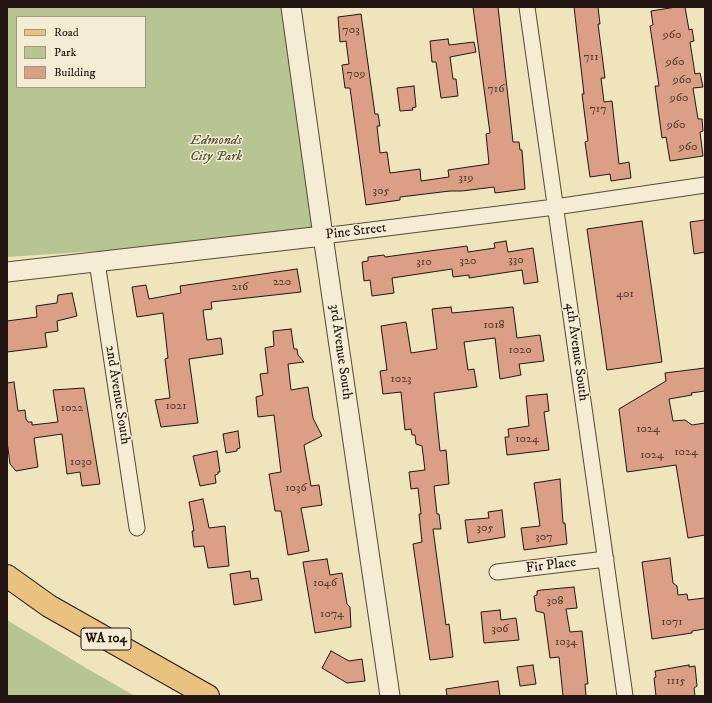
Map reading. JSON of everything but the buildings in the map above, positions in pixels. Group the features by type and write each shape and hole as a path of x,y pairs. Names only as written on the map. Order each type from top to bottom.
{"main road":[{"name":"WA 104","path":"7,576 49,606 208,696"}],"street":[{"name":"3rd Avenue South","path":"291,7 390,696"},
{"name":"4th Avenue South","path":"527,7 625,696"},
{"name":"Pine Street","path":"7,272 323,236 555,207 705,185"},
{"name":"2nd Avenue South","path":"97,262 137,528"},
{"name":"Fir Place","path":"497,572 606,559"}],"green space":[{"name":"Edmonds City Park","path":"7,7 290,7 323,236 7,257"},
{"path":"7,620 86,668 135,696 7,696"}]}
